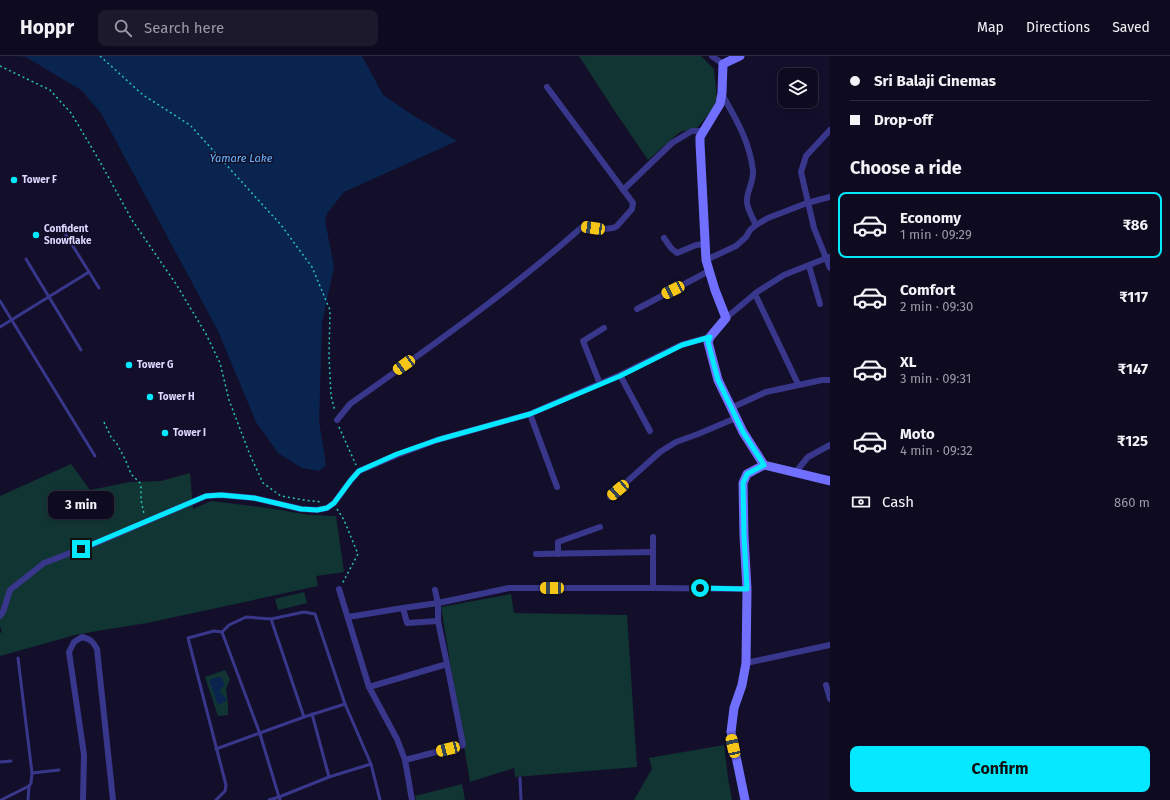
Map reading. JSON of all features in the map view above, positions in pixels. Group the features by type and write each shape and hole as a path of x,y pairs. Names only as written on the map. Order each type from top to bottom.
{"street":[{"path":"712,56 723,64"},
{"path":"723,64 740,56"},
{"path":"723,64 720,104 700,137 700,143 706,260 715,290 726,318"},
{"path":"337,420 350,404 488,304 552,253 582,226 609,229 616,226 632,209 633,203 547,87"},
{"path":"722,93 744,135 751,156 753,179 746,201 756,225"},
{"path":"830,130 806,156 800,172 814,228 828,258 830,268"},
{"path":"623,190 672,143 692,131 704,131"},
{"path":"706,260 736,246 746,237 750,230 768,218 830,197"},
{"path":"664,238 671,248 677,253 705,244"},
{"path":"764,465 743,432 718,380 708,342 710,337 726,318 756,294 784,275 828,258"},
{"path":"809,266 820,304"},
{"path":"637,309 709,272"},
{"path":"756,294 798,384"},
{"path":"600,384 583,341 604,328"},
{"path":"0,616 4,612 10,590 44,563 94,544 206,496 221,495 254,498 301,509 317,510 327,508 334,503 359,471 397,454 437,440 530,414 620,376 682,345 710,337"},
{"path":"620,376 650,431"},
{"path":"731,408 766,392 798,384 830,380"},
{"path":"530,414 557,487"},
{"path":"610,497 660,452 676,442 736,418"},
{"path":"795,473 808,457 830,445"},
{"path":"745,800 731,732 734,708 742,685 746,663 747,589 743,483 747,474 764,465 830,481"},
{"path":"558,554 558,542 600,527"},
{"path":"652,537 653,588"},
{"path":"536,554 653,552"},
{"path":"348,617 438,603 509,588 747,589"},
{"path":"339,589 369,688 397,739 405,760 412,800"},
{"path":"405,760 463,745 438,622 438,603 435,590"},
{"path":"403,608 407,623 438,622"},
{"path":"83,800 84,755 69,652 74,642 82,637 93,641 97,650 113,800"},
{"path":"746,663 830,645"},
{"path":"369,688 447,664"},
{"path":"826,685 830,699"}],"lane":[{"path":"66,235 99,288"},
{"path":"26,259 81,350"},
{"path":"0,327 89,272"},
{"path":"0,301 95,456"},
{"path":"222,632 229,624 246,617 272,619 304,612 316,614 345,704 371,764 380,800"},
{"path":"272,619 304,717"},
{"path":"216,800 221,796 226,788 188,638 214,631 222,632"},
{"path":"222,632 260,734 280,798"},
{"path":"18,658 32,773 28,800"},
{"path":"216,749 312,714 345,704"},
{"path":"312,714 329,777"},
{"path":"0,762 11,760"},
{"path":"269,800 280,798 329,777 371,764"},
{"path":"32,773 59,770"},
{"path":"520,778 521,800"},
{"path":"1,800 29,786"}],"path":[{"path":"100,56 143,95 190,125 281,225 312,267 330,310 330,396 338,426 359,471"},
{"path":"0,66 50,90 70,113 99,160 132,220 176,284 206,334 220,363 229,400 250,455 264,483 281,496 334,503 344,520 358,554 339,589"},
{"path":"104,422 108,432 126,461 131,474 140,484 141,500 146,521"}],"green space":[{"path":"579,56 701,56 714,69 717,99 712,110 697,128 680,132 648,160"},
{"path":"71,464 90,490 130,482 161,481 190,473 193,509 211,501 309,515 336,516 344,572 316,576 318,586 147,623 75,635 0,656 0,633 2,632 0,626 0,496"},
{"path":"304,592 307,603 278,610 275,599"},
{"path":"511,594 514,613 627,615 637,767 515,777 514,768 470,782 441,607"},
{"path":"225,670 230,679 226,689 228,715 218,716 205,677"},
{"path":"724,745 732,800 634,800 652,769 649,758"},
{"path":"462,784 465,800 416,800 415,796"}],"water":[{"name":"Yamare Lake","path":"17,56 362,56 383,95 414,116 457,141 344,192 328,212 325,220 334,267 322,323 319,421 326,465 319,471 302,468 278,453 256,422 218,331 101,113 81,90 26,57"},
{"path":"218,677 222,678 225,685 220,691 226,698 226,701 218,705 209,680"}],"place":[{"name":"Tower F","path":"14,180"},
{"name":"Confident Snowflake","path":"36,235"},
{"name":"Tower G","path":"129,365"},
{"name":"Tower H","path":"150,397"},
{"name":"Tower I","path":"165,433"}],"route":[{"path":"81,549 206,496 221,495 254,498 301,509 317,510 327,508 334,503 359,471 397,454 437,440 530,414 620,376 682,345 710,337 708,342 718,380 743,432 764,465 747,474 743,483 747,589 700,588"}]}
